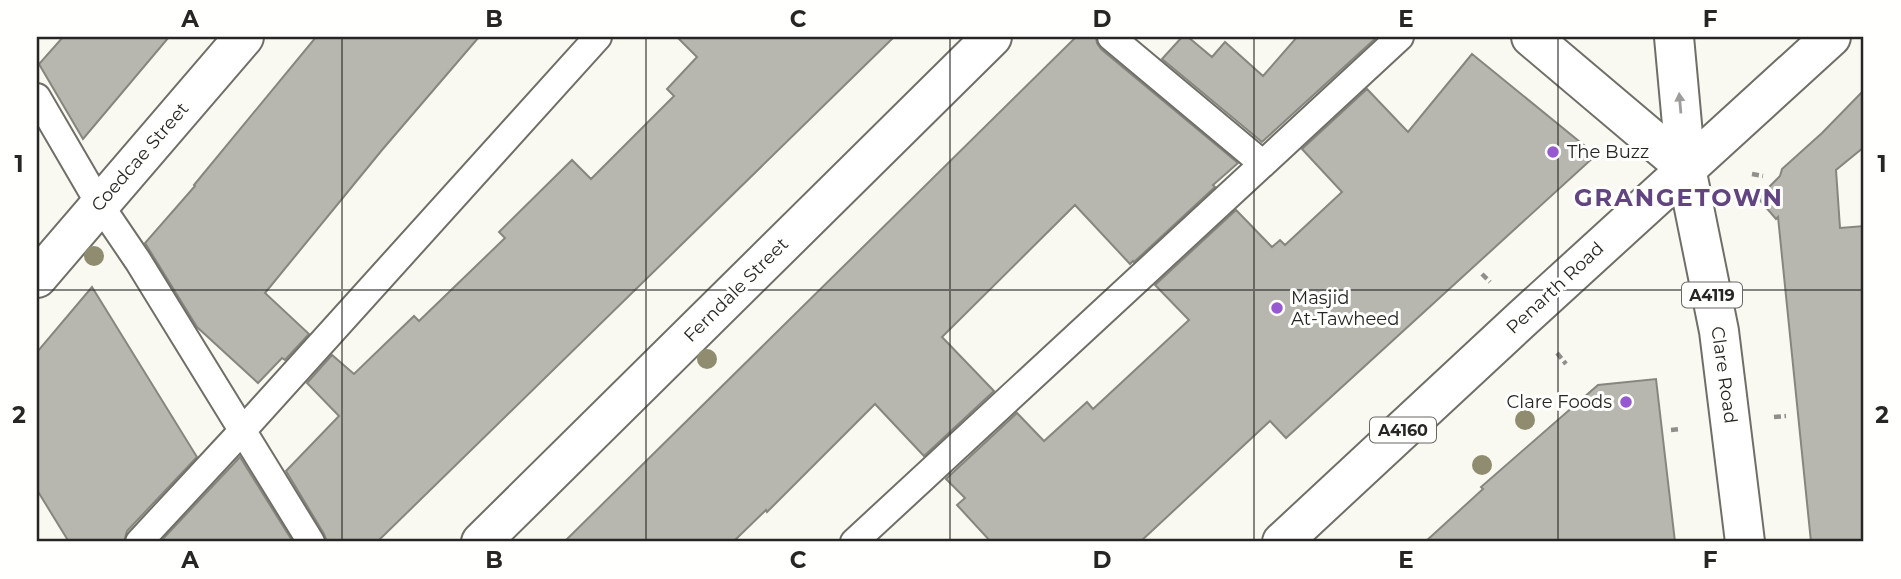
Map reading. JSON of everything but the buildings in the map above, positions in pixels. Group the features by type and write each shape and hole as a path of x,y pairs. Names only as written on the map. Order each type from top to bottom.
{"main road":[{"name":"Coedcae Street","path":"37,278 244,37"},
{"name":"Ferndale Street","path":"481,542 992,37"},
{"path":"1531,37 1686,168"},
{"name":"Clare Road","path":"1674,37 1686,168 1719,331 1745,542"},
{"name":"Penarth Road","path":"1282,542 1831,37"}],"lane":[{"path":"139,542 598,37"},
{"path":"1111,37 1263,164"},
{"path":"854,542 1400,37"},
{"path":"37,97 100,205 138,261 311,542"}],"path":[{"path":"1752,174 1763,176"},
{"path":"1482,274 1490,282"},
{"path":"1557,354 1566,364"},
{"path":"1774,417 1786,416"},
{"path":"1671,430 1681,429"}],"place":[{"name":"The Buzz","path":"1553,152"},
{"name":"Masjid At-Tawheed","path":"1277,308"},
{"name":"Clare Foods","path":"1626,402"}],"district":[{"name":"GRANGETOWN","path":"1679,197"}]}
